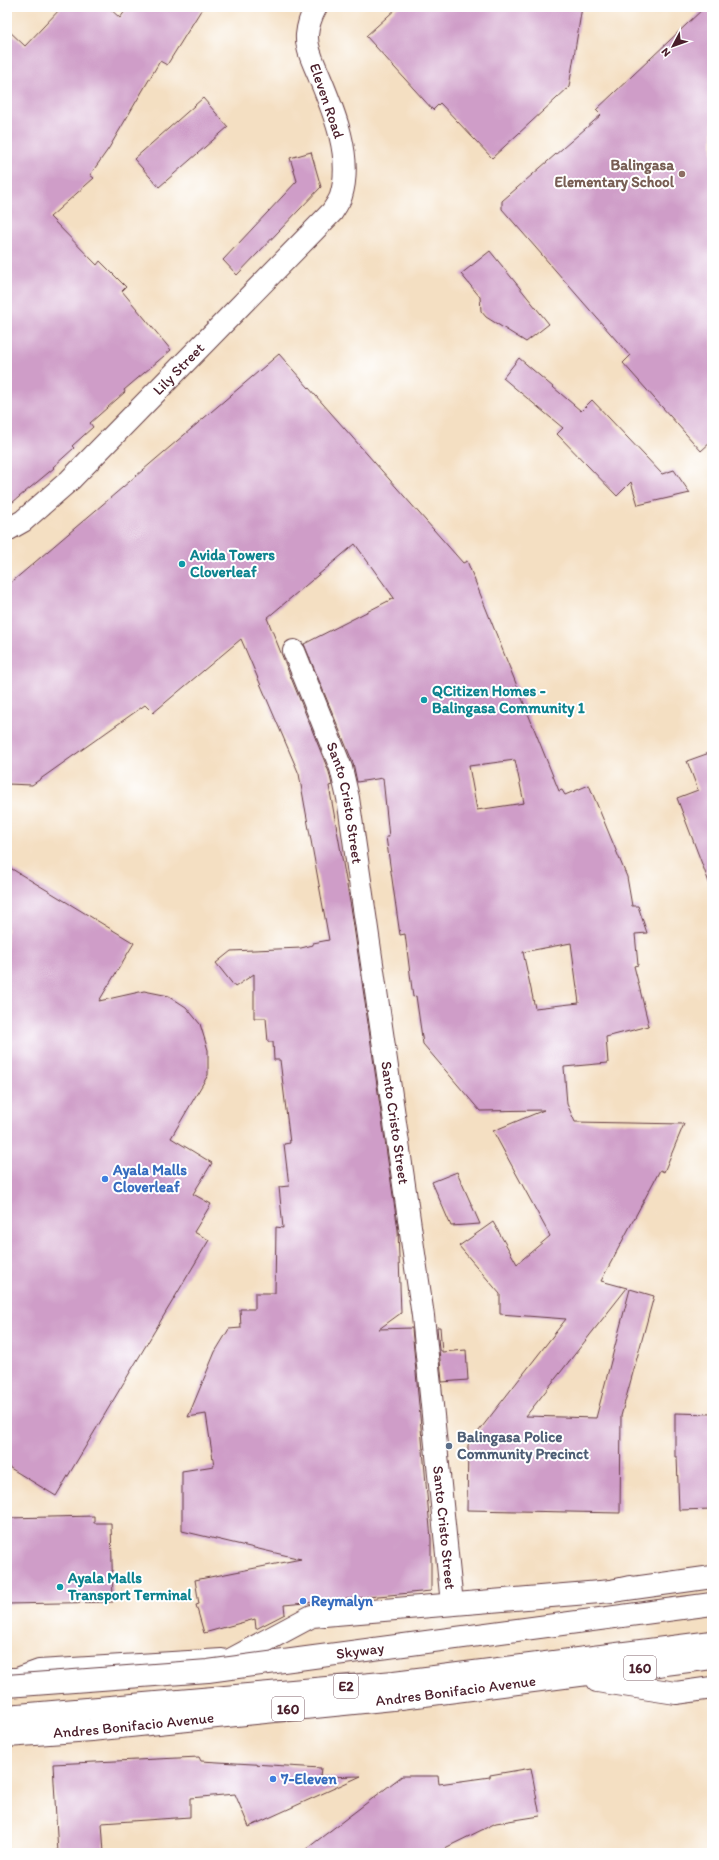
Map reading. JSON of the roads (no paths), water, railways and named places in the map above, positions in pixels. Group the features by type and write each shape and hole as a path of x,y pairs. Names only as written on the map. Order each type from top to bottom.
{"main road":[{"name":"Eleven Road","path":"316,7 310,18 307,37 311,56 333,111 341,141 344,164 341,198"},
{"name":"Lily Street","path":"7,529 23,521 70,480 332,212 341,198"},
{"name":"Santo Cristo Street","path":"294,651 341,768 348,798 423,1316 452,1604"},
{"path":"612,1591 712,1572"},
{"path":"232,1659 312,1616 612,1591 712,1577"},
{"path":"7,1679 17,1679 39,1671 232,1659 436,1636 617,1621 712,1604"},
{"name":"Skyway","path":"7,1686 208,1671 712,1604"},
{"name":"E2","path":"7,1716 394,1682 712,1642"},
{"name":"Andres Bonifacio Avenue","path":"7,1736 91,1730 393,1699 712,1658"},
{"path":"7,1664 20,1664 39,1671"},
{"path":"568,1676 676,1693 712,1688"}],"place":[{"name":"Balingasa Elementary School","path":"682,174"},
{"name":"Avida Towers Cloverleaf","path":"182,564"},
{"name":"QCitizen Homes - Balingasa Community 1","path":"424,700"},
{"name":"Ayala Malls Cloverleaf","path":"105,1179"},
{"name":"Balingasa Police Community Precinct","path":"449,1446"},
{"name":"Ayala Malls Transport Terminal","path":"60,1587"},
{"name":"Reymalyn","path":"303,1601"},
{"name":"7-Eleven","path":"273,1779"}]}
